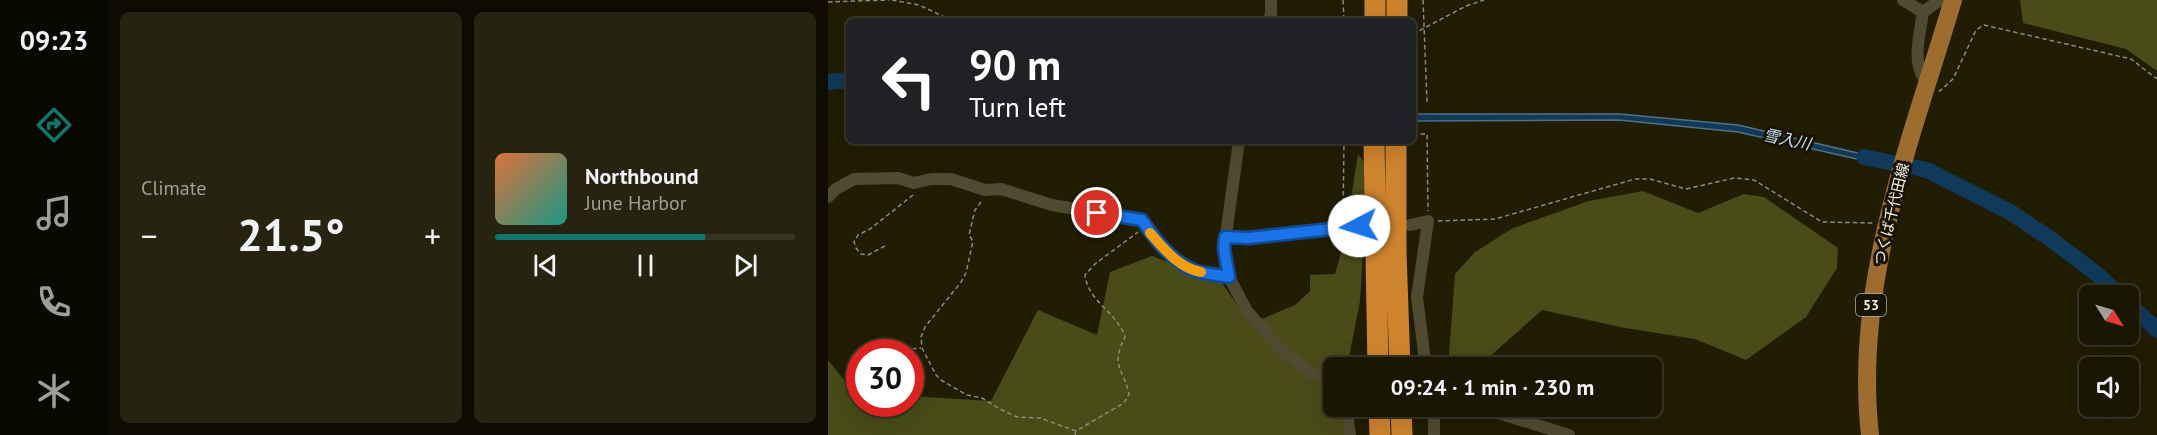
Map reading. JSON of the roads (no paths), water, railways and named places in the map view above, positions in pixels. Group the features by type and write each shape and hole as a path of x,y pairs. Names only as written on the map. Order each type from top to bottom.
{"highway":[{"path":"1375,18 1376,0"},
{"path":"1397,0 1397,18"},
{"path":"1374,144 1378,357"},
{"path":"1396,144 1396,251 1400,357"},
{"path":"1379,417 1380,435"},
{"path":"1401,417 1402,435"}],"main road":[{"name":"つくば千代田線","path":"1870,435 1866,371 1869,313 1899,177 1953,0"}],"street":[{"path":"1270,18 1271,0"},
{"path":"1903,0 1923,12"},
{"path":"1928,84 1920,76 1917,55 1923,12 1940,0"},
{"path":"1239,144 1224,249 1229,277 1248,311 1281,350 1314,375 1323,376"},
{"path":"828,197 854,179 898,178 914,183 931,179 951,179 985,190 1001,189 1052,205 1142,220 1168,254 1180,263 1196,271 1229,277"},
{"path":"1410,225 1428,221 1418,297 1425,357"},
{"path":"1225,237 1248,238 1359,226"},
{"path":"1348,417 1350,435"},
{"path":"1434,417 1434,435"},
{"path":"1511,417 1569,435"}],"water":[{"path":"1416,114 1620,114 1738,125 1862,154 1885,157 1884,164 1738,132 1619,120 1416,121"}],"waterway":[{"name":"雪入川","path":"828,82 846,80"},
{"name":"雪入川","path":"1864,157 1927,170 2010,212 2052,240 2108,285"},
{"name":"雪入川","path":"2139,313 2157,330"}]}
